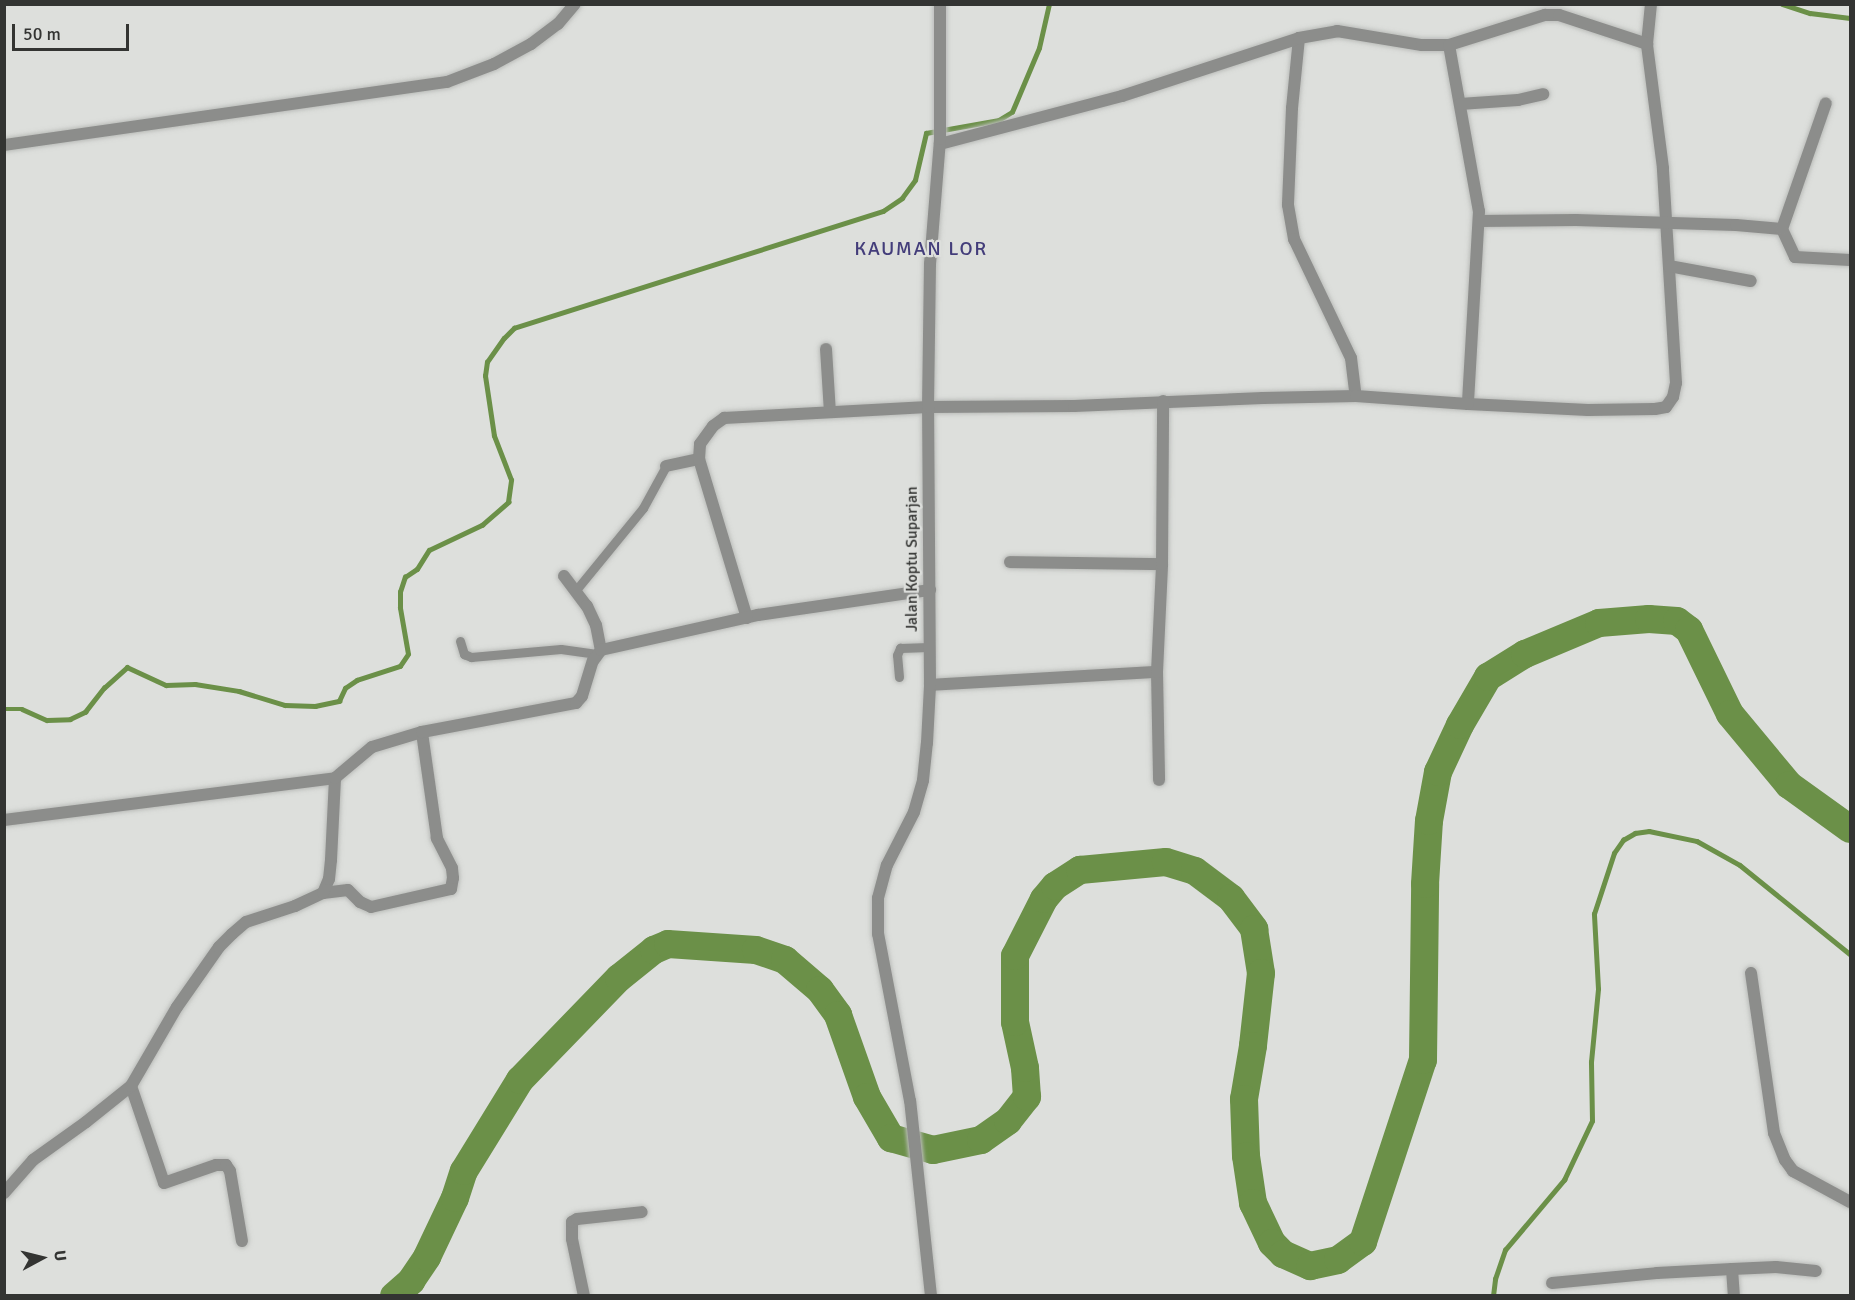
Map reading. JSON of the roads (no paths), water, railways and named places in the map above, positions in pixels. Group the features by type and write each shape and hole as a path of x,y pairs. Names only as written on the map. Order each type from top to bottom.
{"street":[{"path":"4,145 447,82 494,64 531,44 558,24 575,4"},
{"name":"Jalan Koptu Suparjan","path":"931,1296 910,1101 878,934 878,898 887,865 914,812 923,780 930,685 928,407 930,264 940,142 940,4"},
{"path":"747,618 699,459 700,444 713,426 724,418 928,407 1356,396 1588,410 1665,407 1673,397 1676,383 1667,222 1647,44 1652,4"},
{"path":"940,142 1122,96 1299,38 1337,31 1422,45 1449,45 1545,15 1559,15 1647,44"},
{"path":"1299,38 1292,108 1288,205 1294,239 1351,358 1356,396"},
{"path":"1449,45 1479,221 1468,404"},
{"path":"1460,104 1518,100 1543,94"},
{"path":"1826,103 1782,229 1795,257 1851,260"},
{"path":"1479,221 1667,222 1782,229"},
{"path":"1669,266 1751,281"},
{"path":"826,349 830,412"},
{"path":"1159,780 1156,672 1162,564 1163,401"},
{"path":"666,466 699,459"},
{"path":"1010,562 1162,564"},
{"path":"4,820 335,778 372,747 422,732 576,703 582,696 599,652 596,625 587,606 564,576"},
{"path":"599,652 747,618 930,590"},
{"path":"930,685 1156,672"},
{"path":"4,1193 33,1160 131,1086 177,1007 219,947 246,922 295,906 323,892 348,890 360,902 371,907 451,889 452,868 437,838 422,732"},
{"path":"323,892 331,860 335,778"},
{"path":"1751,973 1774,1133 1785,1160 1793,1171 1851,1202"},
{"path":"131,1086 164,1183 216,1165 226,1165 230,1171 242,1241"},
{"path":"584,1296 572,1239 573,1222 577,1219 642,1212"},
{"path":"1552,1283 1657,1273 1732,1269 1776,1267 1816,1270"},
{"path":"1732,1269 1734,1296"}],"lane":[{"path":"576,590 643,508 666,466"},
{"path":"460,641 465,654 471,657 561,650 599,652"},
{"path":"899,677 897,655 900,648 929,647"}],"waterway":[{"path":"4,709 22,709 47,720 70,719 85,712 104,688 127,667 166,685 195,684 239,691 285,705 315,706 339,701 345,688 357,680 400,666 408,654 400,608 400,592 405,577 417,569 429,550 482,525 508,502 511,480 494,436 485,376 487,362 504,338 514,328 883,211 902,198 915,180 926,133 999,120 1012,112 1039,48 1049,4"},
{"path":"1782,4 1810,13 1850,18"},
{"path":"394,1296 411,1281 427,1257 455,1198 464,1171 520,1080 619,978 654,950 668,944 756,950 785,960 820,990 838,1015 867,1097 891,1138 933,1150 981,1140 1008,1121 1027,1097 1025,1068 1015,1022 1015,956 1044,899 1055,886 1080,870 1166,862 1195,871 1231,898 1254,929 1261,973 1253,1046 1244,1099 1246,1156 1253,1203 1272,1243 1283,1254 1310,1266 1338,1260 1363,1242 1423,1060 1425,884 1429,821 1438,772 1460,725 1488,677 1525,654 1599,623 1649,619 1677,621 1689,630 1730,714 1789,785 1850,829"},
{"path":"1493,1296 1495,1279 1505,1250 1564,1180 1592,1121 1591,1062 1598,989 1594,914 1614,853 1623,840 1635,833 1649,831 1697,841 1740,865 1850,954"}],"district":[{"name":"KAUMAN LOR","path":"921,248"}]}
